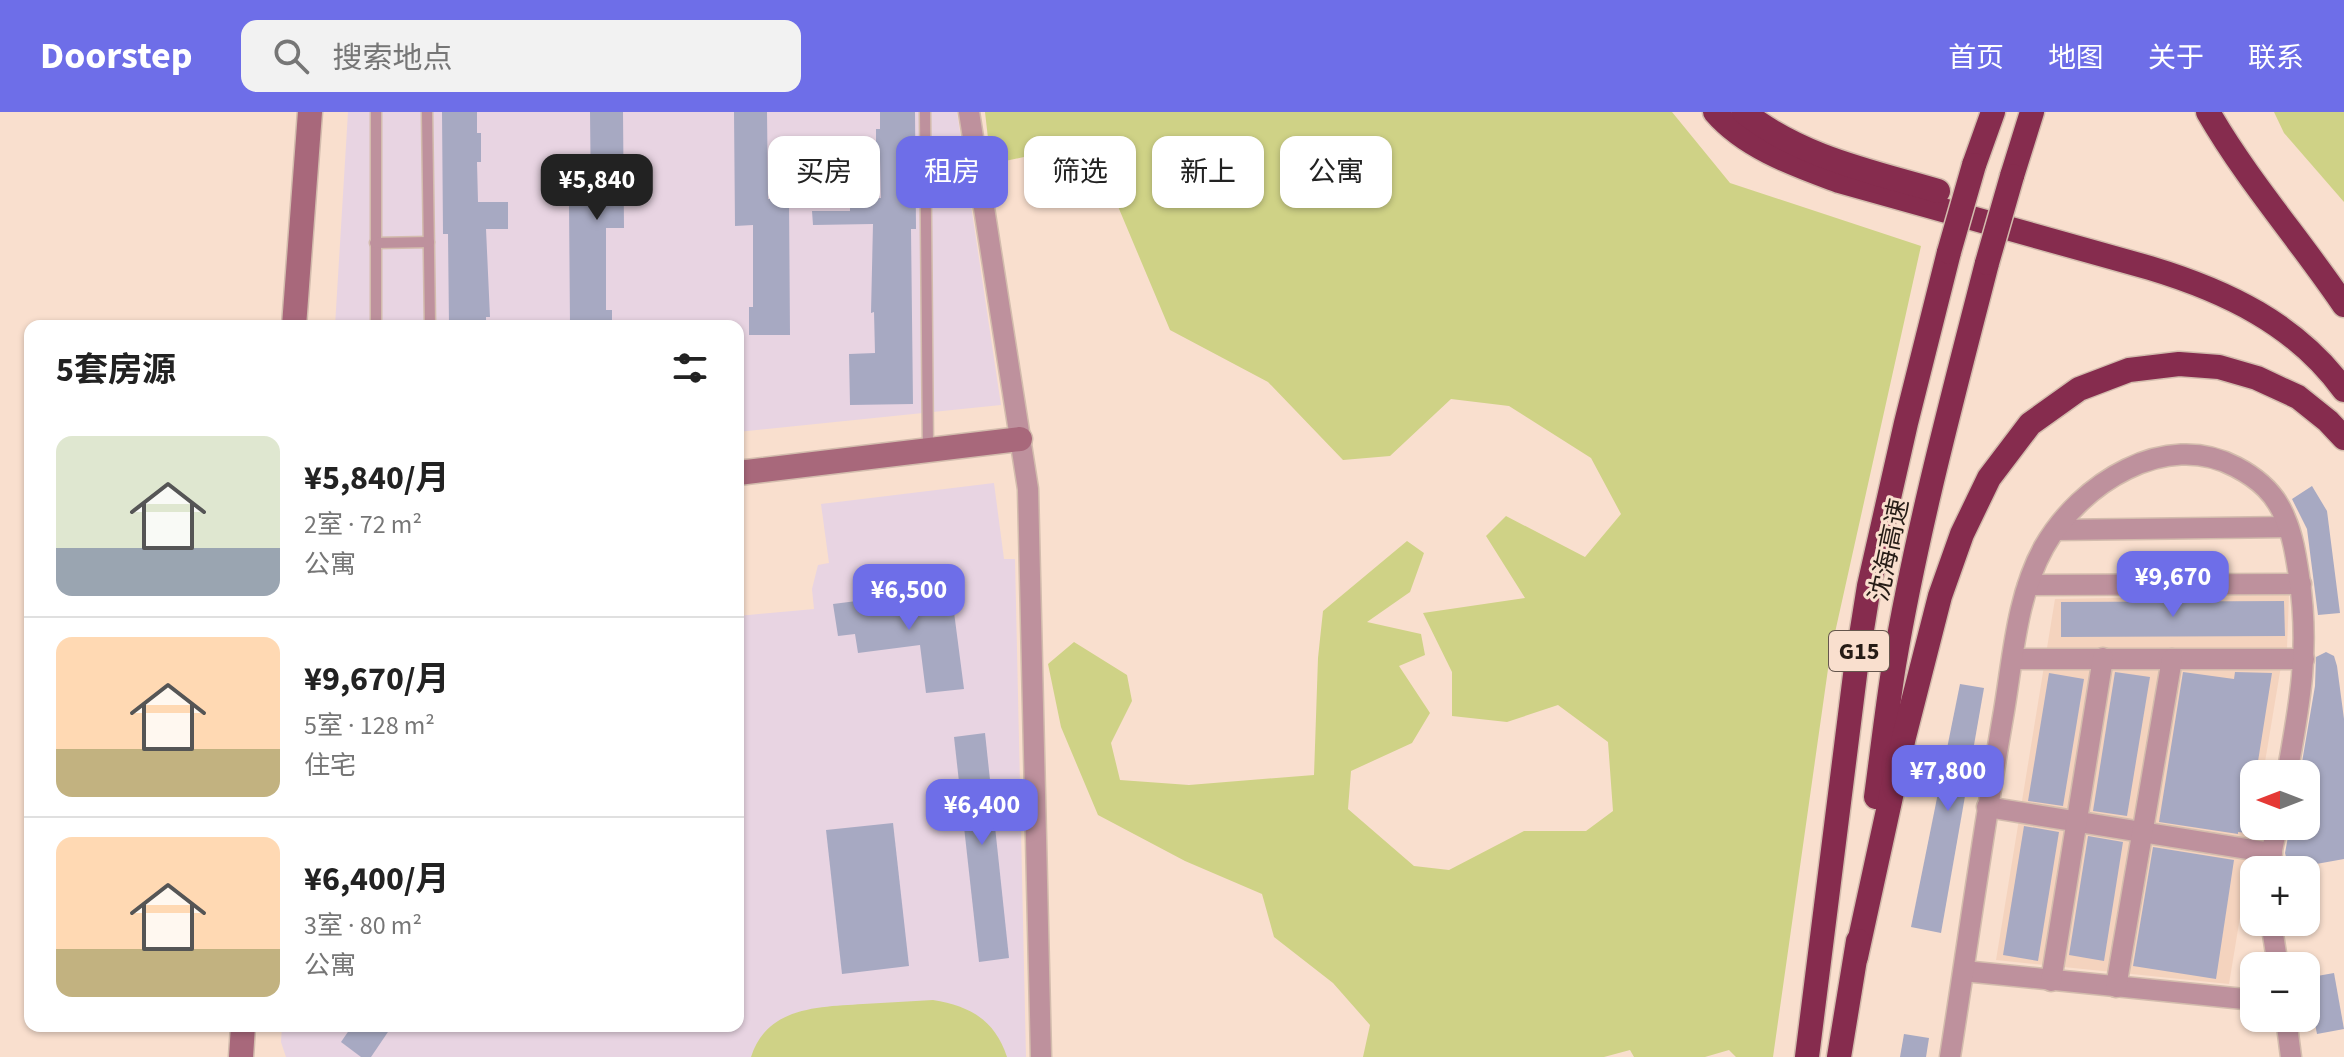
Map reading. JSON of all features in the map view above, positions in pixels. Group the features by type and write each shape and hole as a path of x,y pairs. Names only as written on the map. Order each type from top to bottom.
{"highway":[{"path":"1715,112 1756,145 1839,181 2150,268 2224,294 2283,328 2329,369 2344,390"},
{"path":"1744,112 1793,145 1825,157 2163,257 2226,281 2283,312 2318,339 2344,368"},
{"path":"1974,165 1987,112"},
{"name":"沈海高速","path":"1807,1057 1869,586 1949,252 1993,112"},
{"name":"沈海高速","path":"1839,1057 1856,957 1894,665 1916,556 1987,263 2032,112"},
{"path":"2208,112 2226,143 2344,305"},
{"path":"1856,957 1904,737 1940,596 1962,534 1989,478 2030,424 2079,389 2129,370 2179,364 2219,367 2257,378 2298,397 2344,438"}],"street":[{"path":"294,320 310,112"},
{"path":"969,112 1028,489 1041,1057"},
{"path":"744,472 1020,439"},
{"path":"1950,1057 1987,807 2028,585 2040,555 2084,497 2130,467 2181,453 2225,461 2261,482 2275,498 2288,527 2301,584 2304,626 2301,702 2290,760"},
{"path":"2056,530 2288,527"},
{"path":"2028,585 2301,584"},
{"path":"2051,981 2103,658"},
{"path":"2013,659 2304,659"},
{"path":"2116,987 2172,659"},
{"path":"1987,807 2143,831 2249,856"},
{"path":"1964,971 2240,999"},
{"path":"241,1057 243,1032"},
{"path":"2288,1032 2291,1057"}],"lane":[{"path":"376,112 376,320"},
{"path":"427,112 430,320"},
{"path":"925,112 928,450"},
{"path":"375,243 429,242"}],"shaded area":[{"path":"348,112 957,112 961,136 896,136 896,208 971,208 1001,405 744,431 744,320 335,320"},
{"path":"994,483 1004,559 1015,559 1026,1057 286,1057 282,1032 744,1032 744,615 814,609 812,589 818,565 829,563 821,504"},
{"path":"2289,595 2287,648 2265,760 2240,760 2240,840 2253,840 2250,856 2240,856 2240,917 2229,984 1996,960 2055,599"}],"green space":[{"path":"985,112 1672,112 1730,183 1921,246 1830,655 1773,1057 1736,1057 1729,1050 1705,1057 1634,1057 1630,1050 1604,1057 1363,1057 1370,1025 1333,983 1274,937 1262,894 1185,861 1098,815 1061,727 1048,664 1074,642 1127,675 1132,701 1111,743 1120,780 1189,785 1314,775 1318,658 1323,611 1407,541 1424,553 1410,592 1367,622 1421,634 1425,655 1399,666 1430,713 1412,743 1351,771 1348,809 1414,866 1449,870 1524,831 1586,831 1613,811 1608,742 1558,705 1507,722 1452,716 1452,672 1423,613 1525,598 1486,536 1506,516 1585,557 1621,514 1591,458 1509,406 1451,399 1390,456 1343,460 1268,382 1170,330 1119,208 1136,208 1136,136 1024,136 1024,157 1008,160 1008,136 988,136"},
{"path":"2274,112 2344,112 2344,202 2284,133"},
{"path":"933,1000 958,1006 979,1017 996,1033 1007,1057 751,1057 769,1028 797,1012 830,1006"}],"building":[{"path":"442,112 477,112 477,133 481,133 481,162 477,162 478,202 508,202 508,229 486,229 490,317 486,320 449,320 448,234 443,234"},
{"path":"590,112 623,112 624,228 606,228 606,310 612,310 612,320 570,320 569,202 591,202"},
{"path":"734,112 767,112 768,208 789,208 790,335 749,335 749,307 753,307 753,225 735,226"},
{"path":"880,112 915,112 915,136 896,136 896,208 916,208 916,229 911,229 913,404 850,405 849,354 875,353 874,312 871,313 873,224 813,225 812,211 880,208 880,136 876,136 876,129 880,129"},
{"path":"2312,486 2327,511 2340,613 2318,615 2307,529 2292,499"},
{"path":"951,589 964,689 926,693 920,645 858,653 855,634 838,636 833,604"},
{"path":"2284,601 2285,636 2061,637 2061,602"},
{"path":"2326,652 2334,656 2344,719 2344,859 2320,863 2320,856 2286,856 2285,853 2287,840 2320,840 2320,760 2302,760 2315,686 2316,657"},
{"path":"2115,672 2150,677 2127,816 2093,811"},
{"path":"2183,672 2234,679 2235,672 2272,673 2258,760 2240,760 2240,832 2159,822"},
{"path":"2049,673 2084,679 2063,806 2028,801"},
{"path":"1960,684 1984,688 1941,933 1911,927"},
{"path":"985,733 1009,958 979,962 954,737"},
{"path":"893,823 909,966 842,974 826,830"},
{"path":"2024,826 2059,832 2038,961 2003,955"},
{"path":"2088,836 2123,842 2104,961 2069,955"},
{"path":"2153,847 2234,860 2216,979 2133,966"},
{"path":"2334,973 2344,1029 2317,1034 2320,1032 2320,976"},
{"path":"348,1032 388,1032 371,1057 361,1057 341,1042"},
{"path":"1904,1034 1929,1038 1926,1057 1900,1057"}]}
